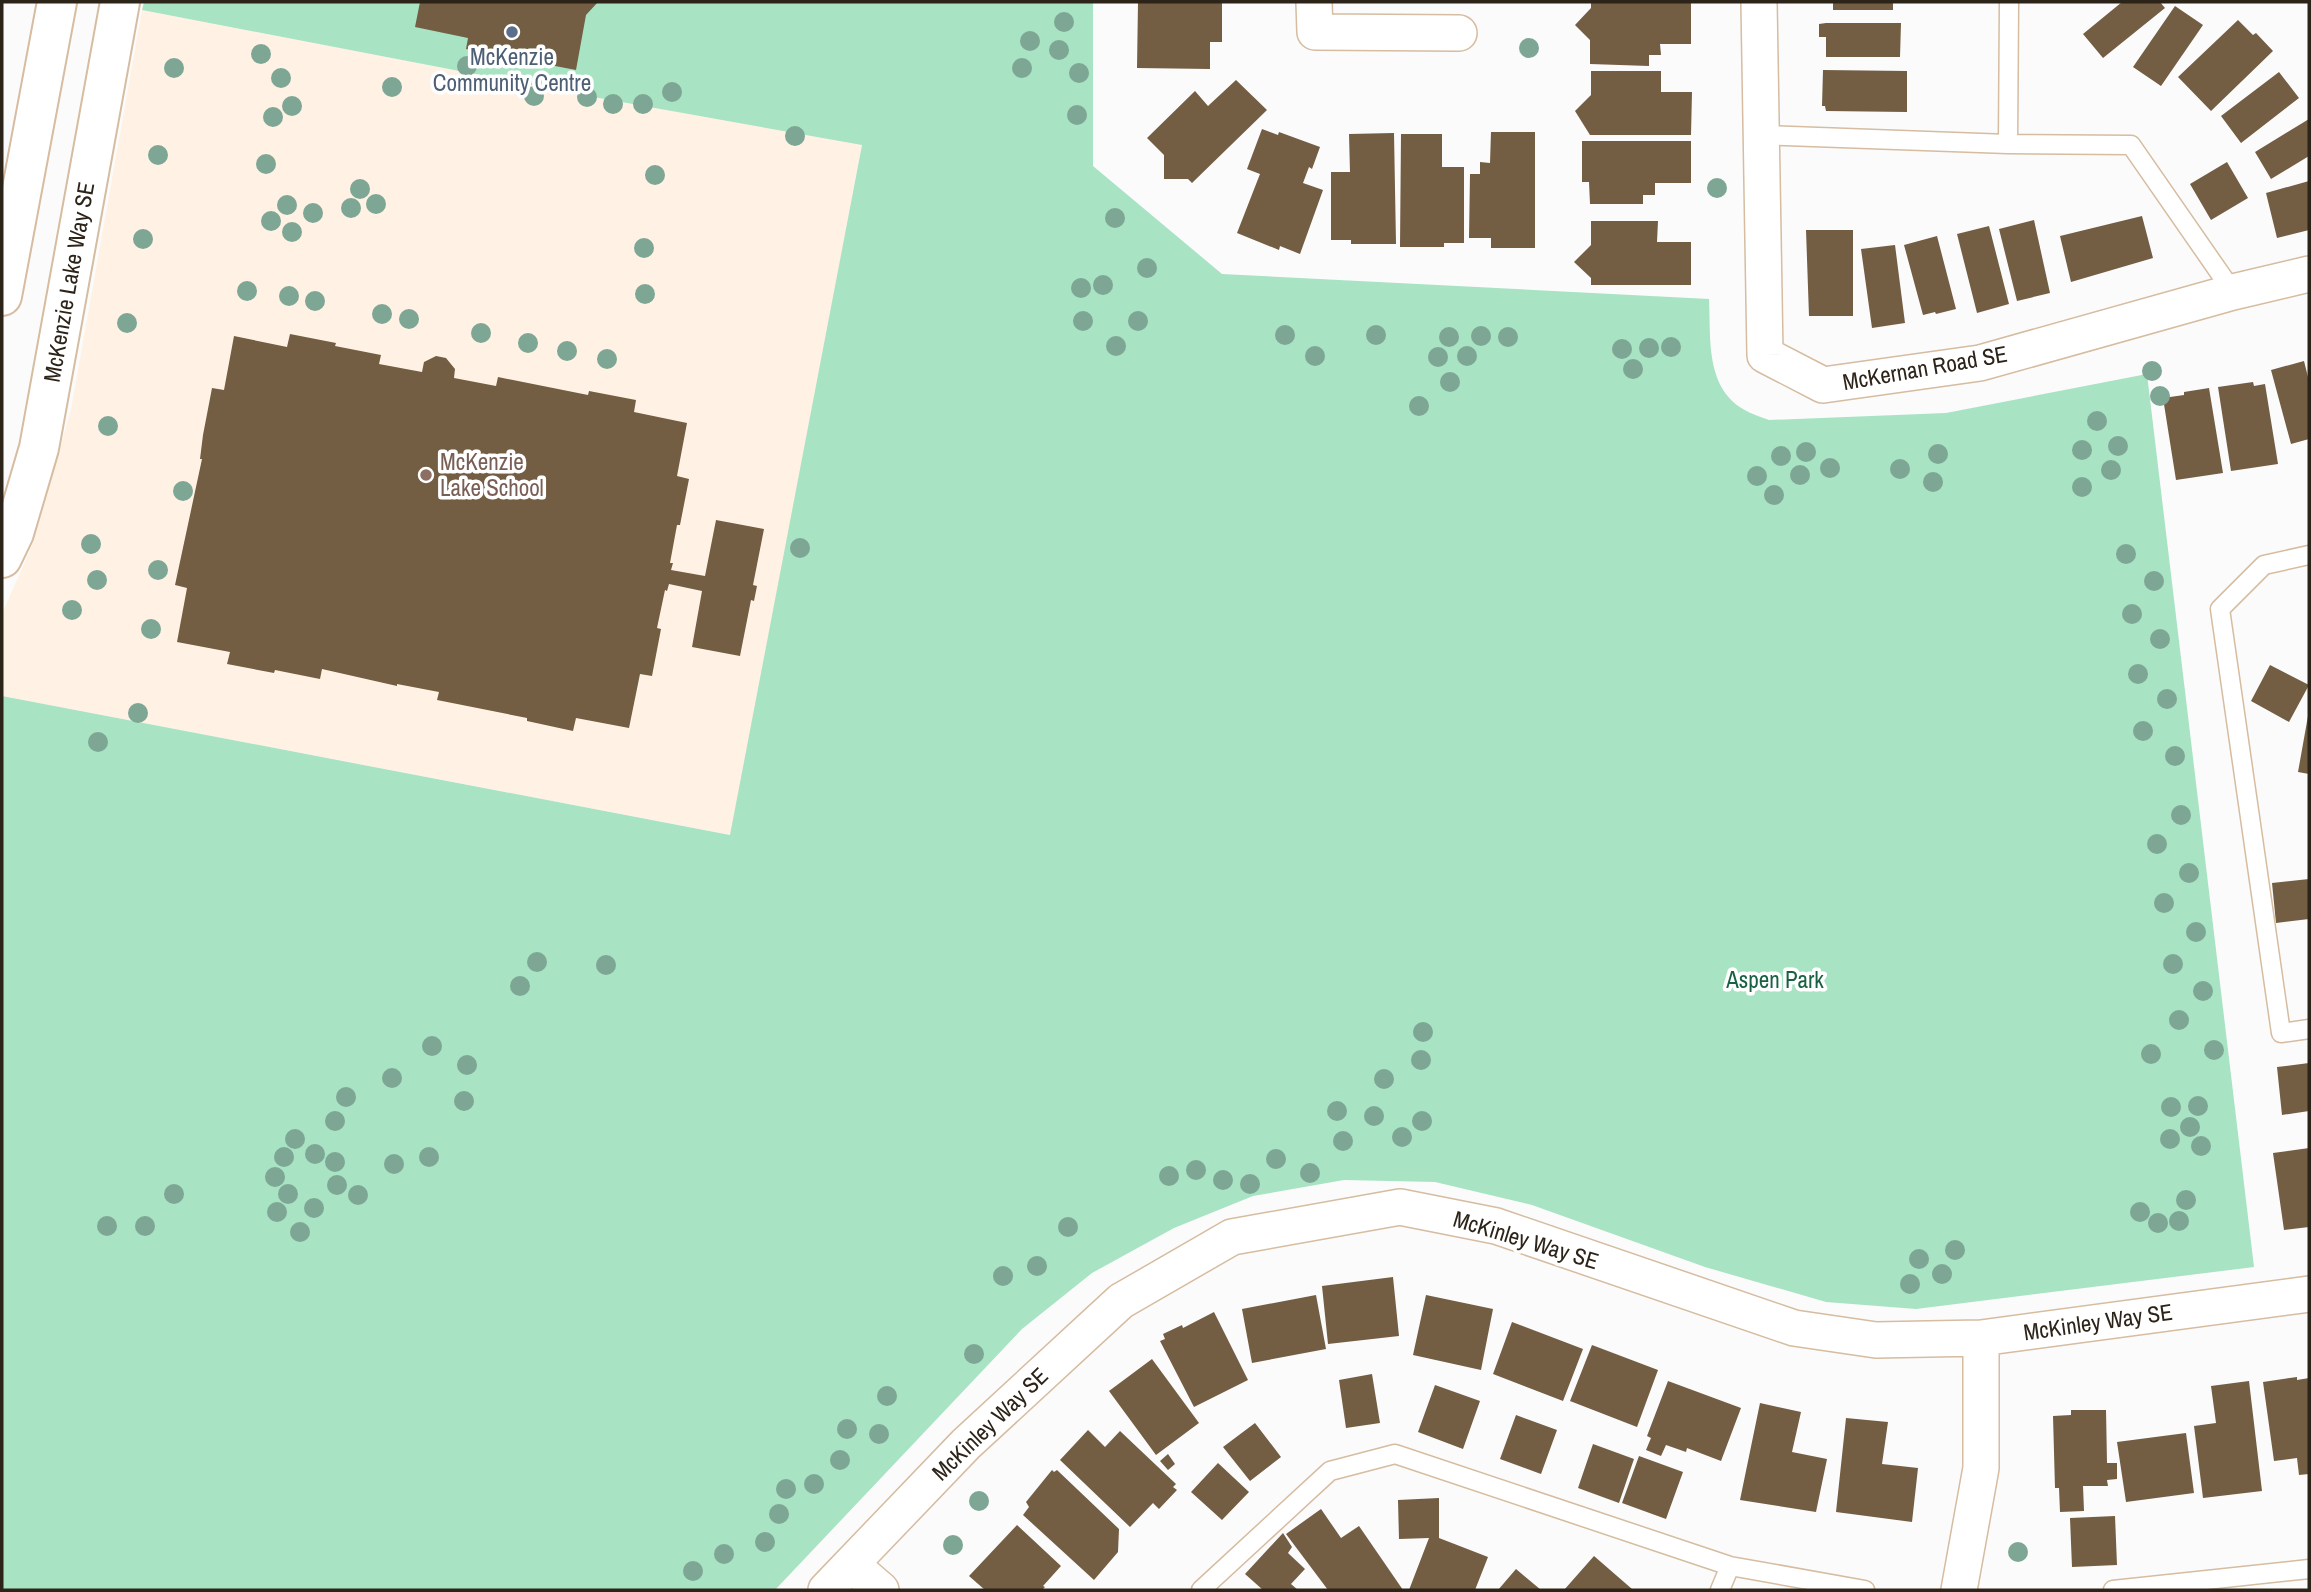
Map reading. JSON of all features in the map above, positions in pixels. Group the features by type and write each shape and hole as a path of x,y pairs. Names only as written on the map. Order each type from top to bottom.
{"street":[{"path":"2,296 57,2"},
{"name":"McKenzie Lake Way SE","path":"2,558 14,533 39,448 120,2"},
{"path":"1314,2 1315,32 1459,33"},
{"name":"McKernan Road SE","path":"1759,2 1765,355 1823,385 1980,363 2233,292 2309,274"},
{"name":"McKinley Way SE","path":"826,1590 966,1444 1121,1301 1232,1237 1401,1207 1496,1226 1794,1328 1876,1340 1981,1338 2309,1294"},
{"path":"1959,1590 1981,1468 1981,1338"},
{"path":"851,1564 881,1590"}],"lane":[{"path":"2008,144 2009,2"},
{"path":"1761,135 2008,144 2131,145 2233,292"},
{"path":"2309,555 2264,565 2220,609 2281,1032 2309,1029"},
{"path":"1201,1590 1330,1471 1395,1454 1730,1566 1865,1590"},
{"path":"1720,1590 1730,1566"},
{"path":"2113,1590 2309,1569"}],"shaded area":[{"name":"McKenzie Lake School","path":"142,10 599,98 862,144 731,835 2,696 2,614 34,541 71,409"}],"green space":[{"name":"Aspen Park","path":"144,2 1093,2 1093,166 1222,274 1709,299 1712,360 1722,388 1743,409 1769,420 1946,413 2147,374 2254,1267 1916,1309 1826,1302 1705,1267 1532,1205 1435,1182 1344,1180 1253,1196 1174,1228 1092,1273 1022,1329 775,1590 2,1590 2,696 730,835 862,145 599,98 142,10"}],"building":[{"name":"McKenzie Community Centre","path":"420,2 598,2 586,15 576,70 466,49 468,38 415,27"},
{"path":"1138,2 1222,2 1222,42 1210,42 1210,69 1137,68"},
{"path":"1591,2 1691,2 1691,44 1660,44 1661,55 1649,55 1649,66 1590,64 1590,40 1575,25 1591,8"},
{"path":"1833,2 1893,2 1893,10 1833,10"},
{"path":"2122,2 2160,2 2165,8 2103,58 2083,34"},
{"path":"2175,6 2203,25 2161,86 2133,67"},
{"path":"2238,20 2253,35 2256,33 2273,51 2211,111 2178,77"},
{"path":"1901,23 1900,57 1826,57 1826,37 1819,37 1819,24"},
{"path":"1823,70 1907,71 1907,112 1826,111 1825,106 1822,106"},
{"path":"1591,71 1661,71 1661,92 1692,92 1691,135 1590,135 1575,111 1591,95"},
{"path":"2279,72 2299,98 2241,143 2221,116"},
{"path":"1236,80 1267,110 1192,183 1188,179 1164,179 1164,155 1147,138 1195,91 1208,106"},
{"path":"2309,119 2309,156 2271,179 2255,152"},
{"path":"1262,129 1278,135 1279,132 1320,147 1312,169 1309,167 1303,183 1323,190 1300,254 1280,246 1279,250 1237,233 1260,174 1247,169"},
{"path":"1491,132 1535,132 1535,248 1491,248 1491,238 1469,238 1470,174 1480,174 1480,162 1490,163"},
{"path":"1394,133 1396,244 1351,244 1351,240 1331,240 1331,172 1350,172 1349,134"},
{"path":"1401,134 1442,134 1442,167 1464,167 1464,243 1444,243 1444,247 1400,247"},
{"path":"1582,141 1691,141 1691,183 1655,183 1655,195 1643,195 1643,204 1590,204 1589,182 1582,182"},
{"path":"2227,162 2248,198 2211,220 2190,184"},
{"path":"2309,181 2309,230 2277,238 2266,193"},
{"path":"2142,216 2153,258 2071,282 2060,236"},
{"path":"2034,220 2050,293 2017,301 1999,229"},
{"path":"1591,221 1658,221 1657,242 1691,242 1691,285 1591,285 1591,278 1574,262 1591,245"},
{"path":"1989,226 2009,304 1977,313 1957,234"},
{"path":"1806,230 1853,230 1853,316 1809,316"},
{"path":"1937,236 1956,309 1923,315 1904,245"},
{"path":"1895,245 1905,323 1872,328 1861,249"},
{"path":"290,334 381,355 379,364 422,372 424,362 436,356 446,358 455,369 454,378 496,386 498,377 588,395 589,391 636,400 634,412 687,423 677,476 689,479 680,525 677,525 671,570 705,576 716,520 764,529 753,585 757,586 754,601 751,600 740,656 692,647 702,591 669,584 667,591 665,590 657,628 661,629 652,676 640,674 629,728 576,718 573,731 527,721 527,718 437,700 439,692 397,686 322,669 320,679 227,664 230,652 177,642 187,588 175,585 202,459 203,435 212,388 224,390 234,336 287,347"},
{"path":"2304,361 2309,381 2309,439 2291,444 2271,370"},
{"path":"2253,382 2254,386 2265,384 2278,464 2231,471 2218,387"},
{"path":"2209,388 2223,473 2176,480 2163,398"},
{"path":"2270,665 2309,685 2289,722 2251,701"},
{"path":"2309,716 2309,774 2298,772"},
{"path":"2309,879 2309,919 2276,923 2272,883"},
{"path":"2309,1063 2309,1111 2282,1115 2277,1067"},
{"path":"2309,1148 2309,1227 2284,1230 2273,1153"},
{"path":"1393,1277 1399,1336 1328,1344 1322,1286"},
{"path":"1316,1295 1326,1349 1252,1363 1242,1309"},
{"path":"1426,1295 1493,1309 1481,1370 1413,1355"},
{"path":"1214,1312 1248,1380 1194,1407 1160,1341 1165,1339 1163,1334 1182,1325 1183,1328"},
{"path":"1512,1322 1583,1349 1563,1401 1493,1374"},
{"path":"1592,1345 1658,1370 1637,1427 1570,1401"},
{"path":"1152,1359 1199,1423 1156,1455 1109,1391"},
{"path":"1372,1374 1380,1423 1346,1428 1339,1380"},
{"path":"2297,1377 2297,1380 2309,1378 2309,1474 2299,1475 2297,1458 2274,1461 2263,1382"},
{"path":"1668,1381 1741,1408 1721,1461 1687,1448 1686,1452 1666,1445 1661,1456 1646,1450 1651,1438 1647,1436"},
{"path":"2249,1381 2262,1491 2203,1498 2194,1426 2216,1423 2211,1386"},
{"path":"1435,1385 1480,1401 1463,1449 1418,1432"},
{"path":"1760,1403 1801,1412 1792,1452 1827,1459 1816,1512 1740,1500"},
{"path":"2071,1410 2106,1410 2107,1463 2117,1463 2117,1479 2107,1480 2108,1486 2083,1486 2084,1511 2060,1512 2059,1488 2055,1488 2053,1416 2071,1415"},
{"path":"1516,1415 1557,1430 1541,1474 1500,1459"},
{"path":"1846,1418 1888,1422 1882,1464 1918,1468 1912,1522 1836,1512"},
{"path":"1255,1423 1281,1457 1250,1481 1223,1447"},
{"path":"1088,1430 1105,1447 1120,1431 1176,1484 1173,1487 1177,1490 1159,1509 1153,1503 1130,1527 1060,1460"},
{"path":"2186,1433 2194,1493 2126,1502 2117,1442"},
{"path":"1593,1444 1634,1459 1619,1503 1578,1488"},
{"path":"1168,1454 1175,1464 1168,1470 1160,1461"},
{"path":"1639,1456 1683,1472 1666,1519 1622,1503"},
{"path":"1218,1463 1249,1492 1222,1520 1191,1492"},
{"path":"1052,1470 1057,1470 1119,1529 1118,1552 1094,1580 1023,1515 1029,1507 1026,1502"},
{"path":"1439,1498 1439,1538 1488,1557 1475,1590 1409,1590 1429,1538 1399,1539 1398,1500"},
{"path":"1321,1509 1341,1538 1359,1526 1403,1590 1328,1590 1286,1534"},
{"path":"2115,1516 2117,1565 2072,1567 2070,1518"},
{"path":"1017,1525 1061,1566 1042,1590 985,1590 969,1576"},
{"path":"1283,1533 1292,1547 1288,1553 1305,1569 1291,1584 1298,1590 1263,1590 1245,1574"},
{"path":"1594,1556 1632,1589 1564,1590"},
{"path":"1516,1569 1541,1590 1498,1590"}],"place":[{"name":"McKenzie Community Centre","path":"512,32"},
{"name":"McKenzie Lake School","path":"426,475"}]}
